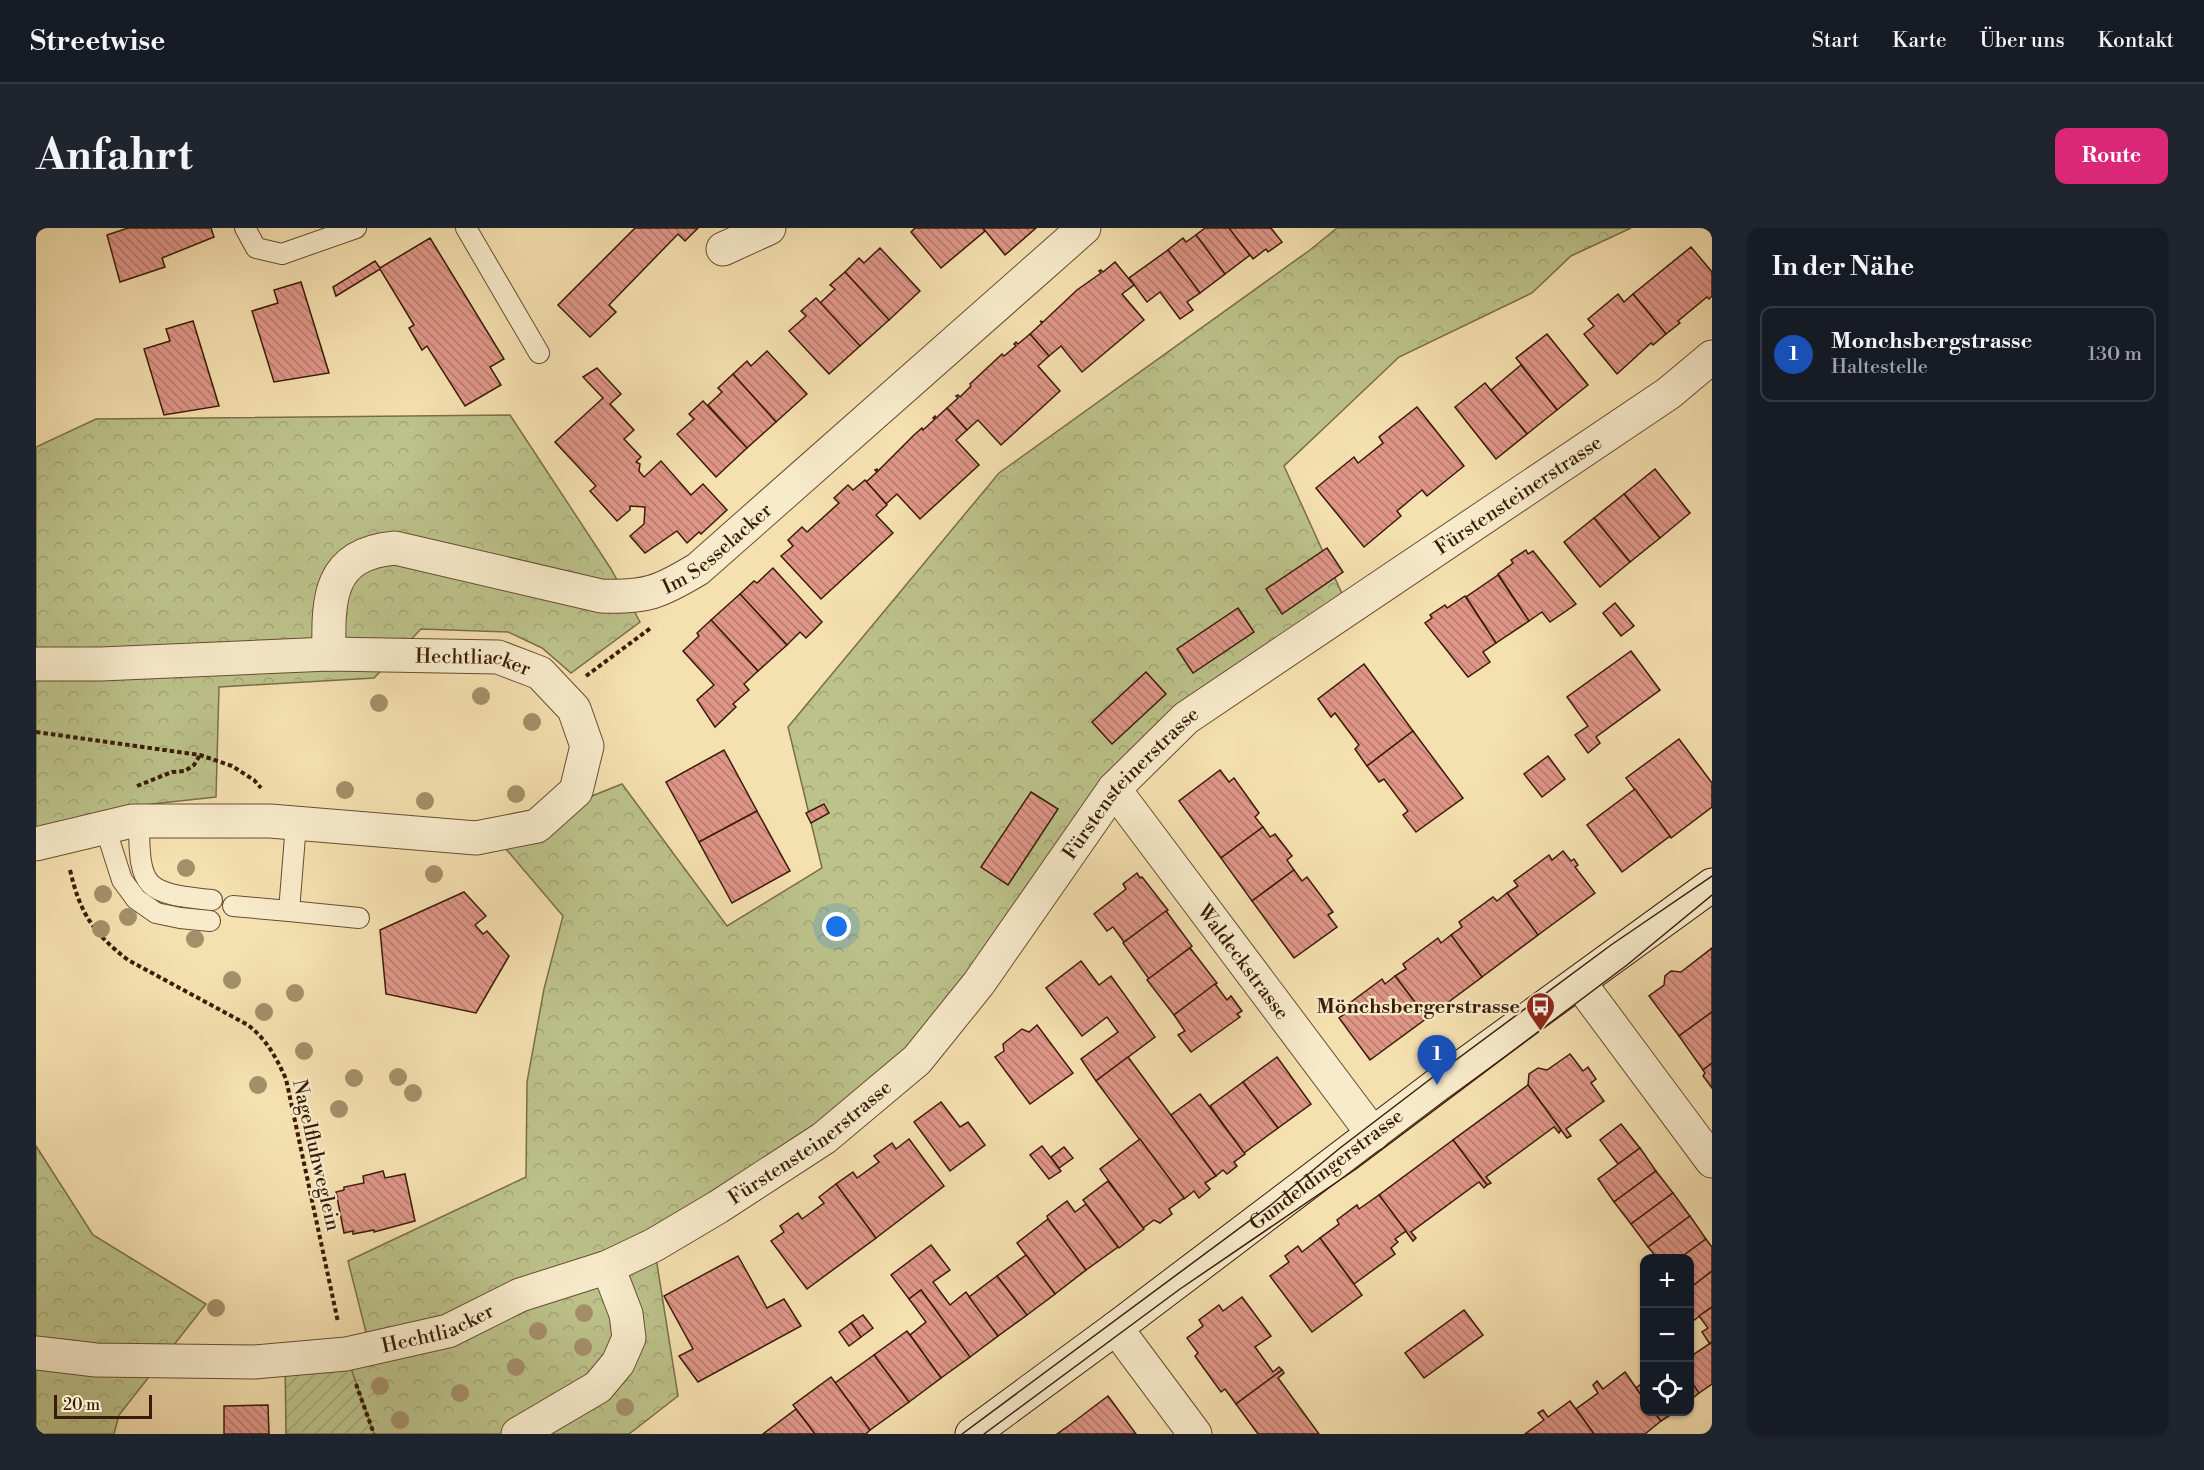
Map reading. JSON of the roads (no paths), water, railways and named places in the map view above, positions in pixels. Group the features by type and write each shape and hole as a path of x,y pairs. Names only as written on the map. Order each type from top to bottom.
{"street":[{"path":"723,249 769,228"},
{"name":"Im Sesselacker","path":"329,654 329,614 334,586 347,565 374,550 395,548 601,596 632,597 666,589 698,569 1084,228"},
{"name":"Fürstensteinerstrasse","path":"608,1267 654,1245 718,1207 825,1138 917,1060 978,983 1114,789 1186,718 1660,400 1712,357"},
{"name":"Hechtliacker","path":"36,663 101,664 329,654 498,657 540,673 574,709 587,746 576,791 537,826 476,838 283,822 139,821 36,844"},
{"name":"Waldeckstrasse","path":"1114,789 1373,1134"},
{"name":"Gundeldingerstrasse","path":"972,1434 1373,1134 1712,885"},
{"path":"1579,982 1712,1161"},
{"path":"518,1434 598,1387 618,1363 629,1338 626,1314 608,1267"},
{"name":"Hechtliacker","path":"36,1353 96,1360 254,1362 345,1354 447,1331 520,1295 608,1267"},
{"path":"1116,1328 1195,1434"}],"lane":[{"path":"245,228 256,248 282,254 356,228"},
{"path":"466,228 539,353"},
{"path":"139,821 139,853 142,871 152,886 171,896 212,900"},
{"path":"283,822 289,911"},
{"path":"105,827 122,880 136,899 156,913 210,921"},
{"path":"233,906 359,918"}],"tram line":[{"path":"962,1434 1272,1204 1340,1148 1433,1077 1611,945 1712,876"},
{"path":"984,1434 1180,1289 1356,1169 1627,965 1712,895"}],"place":[{"name":"Mönchsbergerstrasse","path":"1541,1032"},
{"name":"Monchsbergstrasse","path":"1437,1085"}]}
